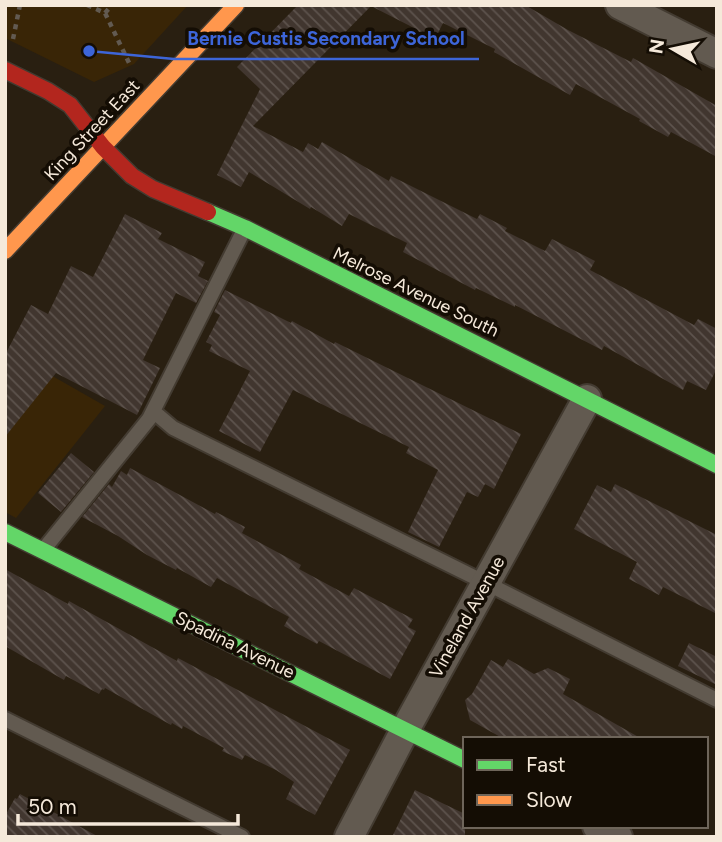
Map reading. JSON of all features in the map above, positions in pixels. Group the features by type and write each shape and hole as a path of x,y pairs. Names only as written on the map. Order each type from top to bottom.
{"street":[{"name":"King Street East","path":"5,251 236,5"},
{"path":"620,5 717,54"},
{"name":"Melrose Avenue South","path":"5,70 70,105 103,147 132,176 153,188 245,228 717,465"},
{"name":"Vineland Avenue","path":"349,837 587,399"},
{"name":"Spadina Avenue","path":"5,531 463,759"},
{"path":"601,828 618,837"}],"lane":[{"path":"43,550 149,419 245,228"},
{"path":"153,411 173,428 717,700"},
{"path":"5,719 242,837"}],"path":[{"path":"11,47 19,5"},
{"path":"87,5 104,13 133,70"},
{"path":"104,13 112,5"}],"shaded area":[{"path":"5,5 188,5 134,64 94,82 5,38"},
{"path":"5,349 105,406 16,518 5,512"}],"building":[{"path":"298,5 525,5 631,62 633,58 717,106 717,157 671,132 668,137 576,84 570,95 494,52 495,49 443,23 430,49 409,38 414,28 371,6 253,126 303,152 308,143 318,149 322,142 389,181 391,176 477,219 480,214 507,228 505,231 545,251 552,239 595,261 590,270 694,325 698,319 717,329 717,368 706,390 687,381 683,390 604,346 602,350 515,305 476,288 475,290 403,252 407,243 349,214 342,226 249,172 241,187 217,175 260,89 237,67"},
{"path":"125,214 162,233 158,239 205,262 198,276 208,281 196,303 176,293 143,360 160,368 137,415 56,373 5,437 5,355 31,305 48,314 71,266 93,277"},
{"path":"225,290 521,434 494,489 485,484 478,497 467,492 439,547 408,532 438,470 406,453 409,447 293,390 260,452 219,431 250,371 209,351 212,345 206,342 220,315 214,312"},
{"path":"71,453 94,472 61,512 38,493"},
{"path":"130,468 215,514 216,512 245,527 242,533 301,565 299,569 349,596 354,588 413,619 408,627 416,631 390,679 319,641 317,644 284,626 289,617 217,578 211,587 147,555 82,517 109,484 112,487 121,471 127,475"},
{"path":"615,484 717,535 717,614 663,587 659,595 629,579 637,562 574,529 597,485 611,492"},
{"path":"5,569 350,750 315,815 286,799 294,782 276,770 245,755 242,760 222,751 224,748 183,726 182,729 172,723 171,725 105,688 99,694 66,676 64,680 5,646"},
{"path":"689,643 717,657 717,685 678,666"},
{"path":"508,659 534,674 548,668 570,679 563,694 638,737 500,737 470,720 465,700 472,694 491,660 503,667"},
{"path":"415,790 463,813 465,837 392,837"},
{"path":"20,794 99,837 5,837 5,816"}],"traffic: fast":[{"path":"208,212 245,228 717,465"},
{"path":"5,532 463,759"}],"traffic: slow":[{"path":"5,251 236,5"}],"traffic: jam":[{"path":"5,70 70,105 103,147 132,176 153,189 208,212"}],"place":[{"name":"Bernie Custis Secondary School","path":"89,51"}]}
